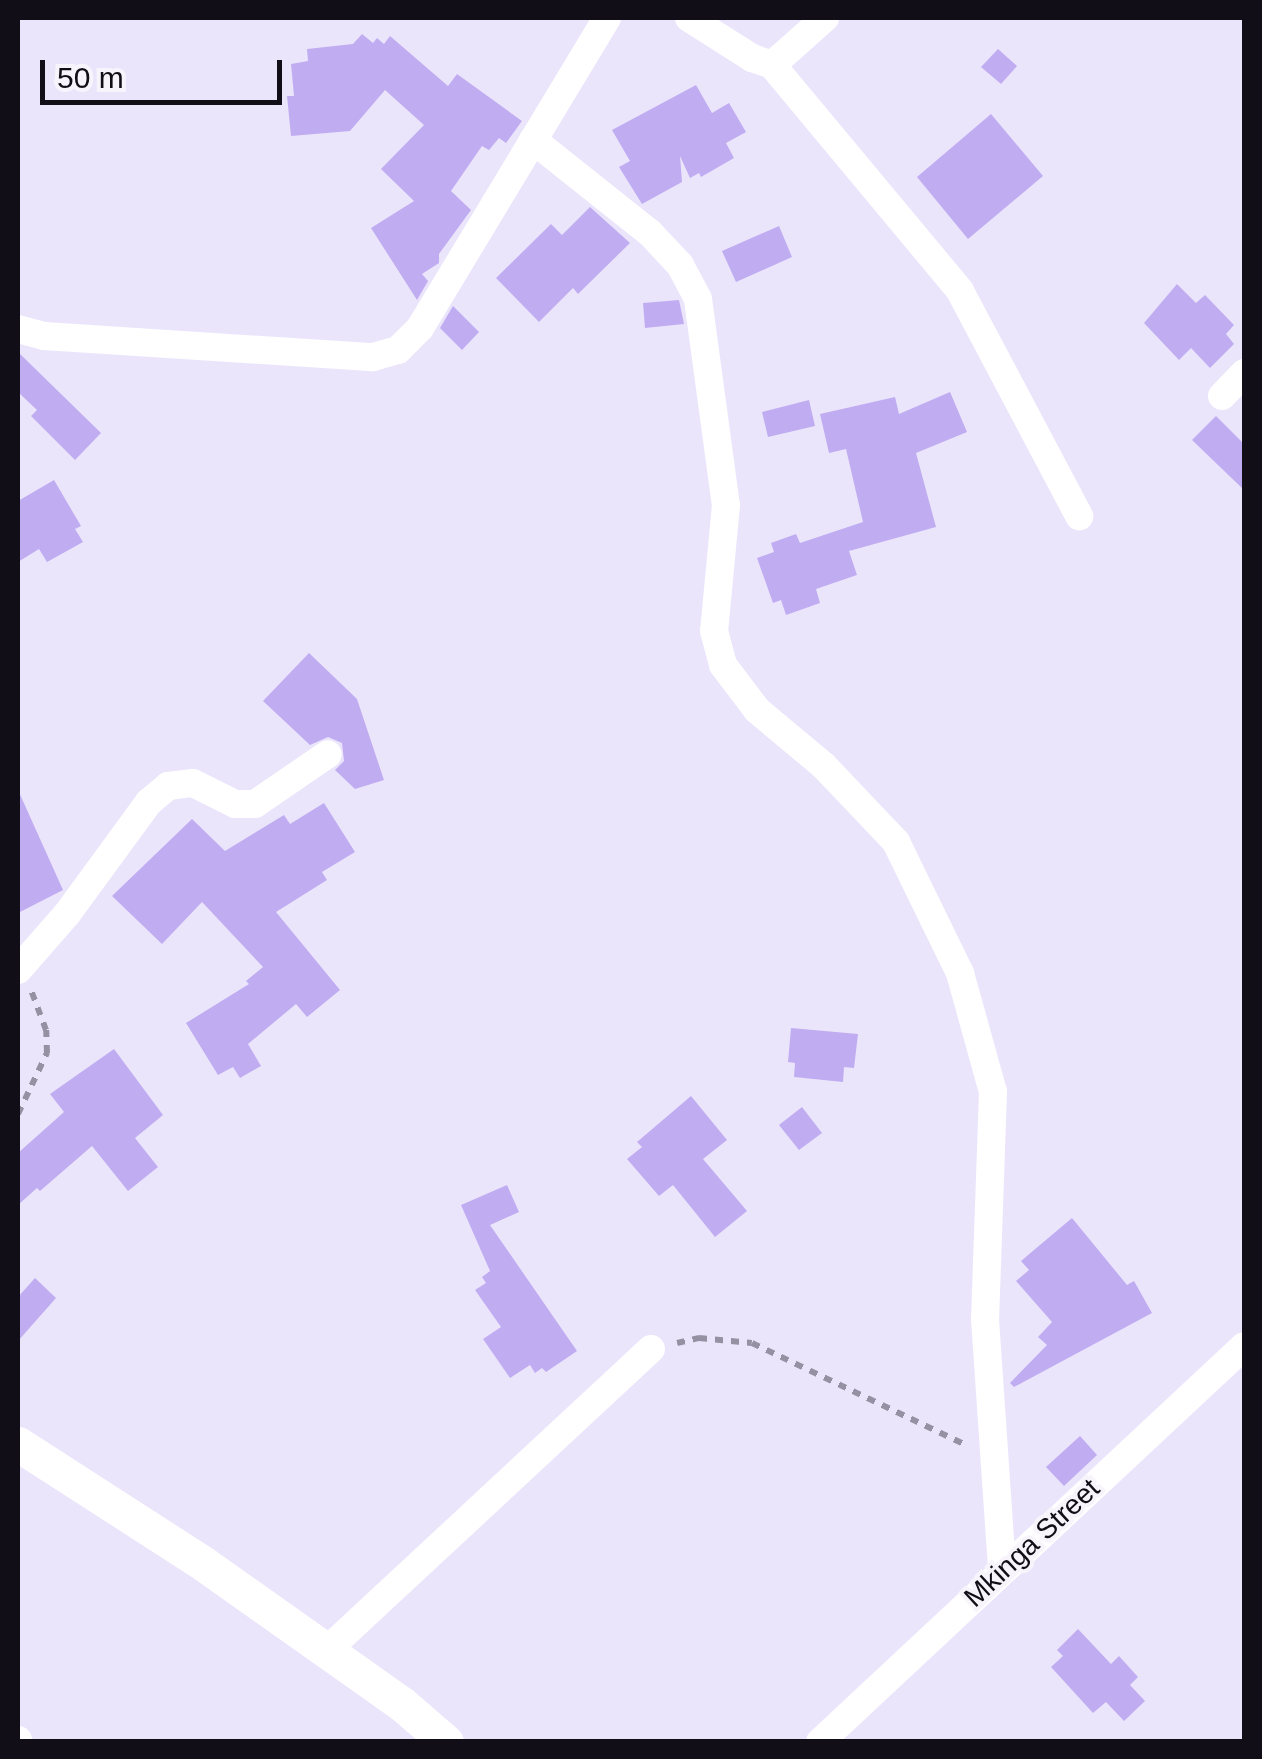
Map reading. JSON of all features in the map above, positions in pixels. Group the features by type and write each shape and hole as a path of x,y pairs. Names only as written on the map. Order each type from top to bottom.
{"street":[{"path":"18,328 44,336 372,357 398,350 420,328 607,18"},
{"path":"688,18 772,66 960,291 1079,516"},
{"path":"772,66 825,18"},
{"path":"533,140 650,233 680,265 698,299 726,505 714,632 723,665 757,710 824,766 896,842 960,974 993,1092 985,1319 1002,1571"},
{"path":"1222,396 1244,373"},
{"path":"20,968 67,914 149,802 168,786 192,782 235,804 255,804 328,754"},
{"name":"Mkinga Street","path":"820,1742 1244,1346"},
{"path":"325,1652 651,1349"},
{"path":"18,1444 204,1564 402,1704 446,1742"}],"path":[{"path":"18,1114 47,1053 46,1030 20,968"},
{"path":"651,1349 700,1338 752,1344 866,1394 992,1458"}],"building":[{"path":"362,34 373,43 377,38 384,44 390,36 448,86 457,74 522,121 506,143 499,138 489,150 482,146 451,191 471,210 439,254 439,263 422,274 428,281 417,300 371,228 414,201 381,169 424,125 385,90 350,131 291,136 287,96 294,96 291,64 308,61 307,49 353,44"},
{"path":"998,49 1017,66 1001,84 981,67"},
{"path":"696,85 712,113 729,103 746,132 726,143 734,158 701,177 699,173 690,178 680,156 682,182 642,204 619,167 630,161 612,130"},
{"path":"991,114 1043,176 968,239 917,177"},
{"path":"590,207 630,243 578,294 573,288 539,322 496,278 551,224 562,235"},
{"path":"779,226 792,257 736,282 722,251"},
{"path":"1177,284 1196,303 1205,295 1234,325 1226,334 1234,344 1210,368 1191,348 1179,360 1144,323"},
{"path":"679,300 684,324 645,328 643,303"},
{"path":"453,306 479,332 462,350 440,328"},
{"path":"18,352 101,433 75,460 31,416 37,410 18,392"},
{"path":"950,392 967,432 916,453 936,527 849,551 857,575 816,589 820,603 786,615 781,600 773,603 757,558 774,552 771,543 796,534 800,543 863,522 846,449 829,453 820,414 895,397 899,414"},
{"path":"809,400 815,426 768,437 762,412"},
{"path":"1216,416 1244,444 1244,490 1192,440"},
{"path":"54,480 81,526 75,529 83,542 47,562 39,549 18,562 18,501"},
{"path":"309,653 357,699 384,780 355,789 335,770 344,761 342,743 328,737 310,745 263,701"},
{"path":"18,790 63,890 18,913"},
{"path":"324,803 355,852 322,872 327,880 276,912 340,990 307,1017 296,1004 248,1044 261,1066 240,1078 233,1067 218,1075 186,1023 249,984 246,981 263,967 202,902 162,944 112,896 192,819 225,851 284,815 290,824"},
{"path":"791,1028 858,1034 854,1068 844,1067 843,1082 794,1077 795,1063 788,1062"},
{"path":"114,1049 163,1115 135,1138 158,1167 128,1191 92,1146 18,1205 18,1153 64,1112 50,1094"},
{"path":"691,1096 727,1140 703,1159 747,1211 715,1237 673,1185 659,1196 627,1159 642,1147 637,1142"},
{"path":"802,1107 822,1133 799,1150 779,1125"},
{"path":"507,1185 519,1212 490,1225 577,1351 546,1372 542,1368 535,1373 530,1365 510,1378 483,1339 501,1327 475,1290 486,1283 482,1277 490,1271 461,1205"},
{"path":"1072,1218 1127,1285 1134,1281 1152,1313 1014,1387 1010,1383 1047,1345 1038,1337 1052,1322 1016,1281 1029,1270 1021,1261"},
{"path":"35,1278 56,1298 18,1341 18,1297"},
{"path":"1080,1436 1097,1455 1064,1486 1046,1467"},
{"path":"1078,1629 1111,1664 1119,1656 1138,1677 1130,1685 1145,1701 1124,1721 1106,1702 1093,1713 1051,1667 1063,1656 1057,1650"}]}
